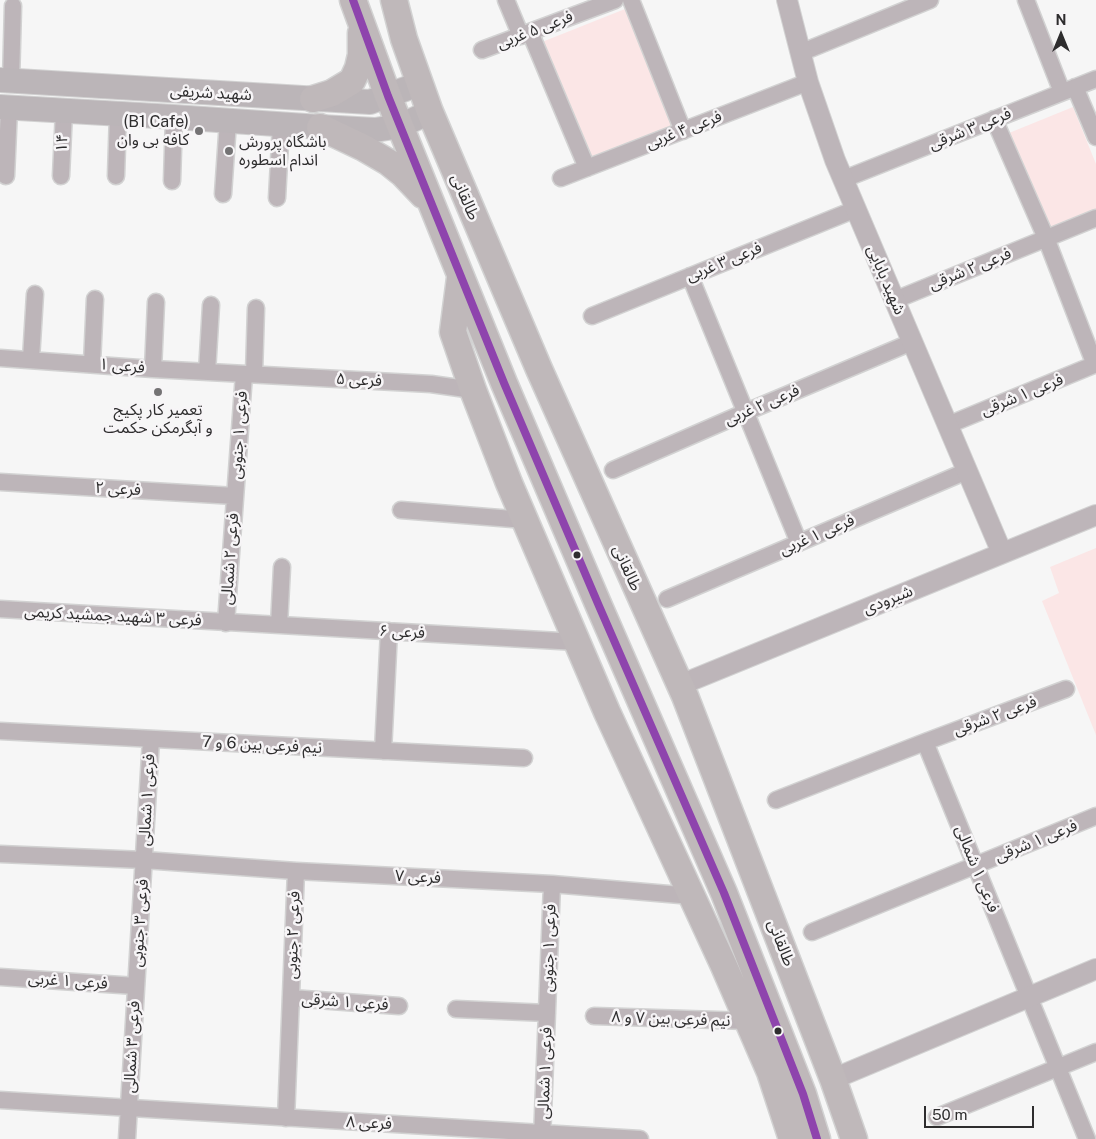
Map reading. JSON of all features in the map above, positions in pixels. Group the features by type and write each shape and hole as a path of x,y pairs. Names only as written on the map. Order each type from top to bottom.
{"main road":[{"name":"طالقانی","path":"394,0 404,39 430,112 539,369 680,685 833,1078 854,1139"},
{"name":"طالقانی","path":"356,6 388,96 504,383 724,892 803,1094 817,1139"},
{"path":"313,99 332,93 352,81 358,68 361,54 361,36 356,6"},
{"name":"شهید شریفی","path":"5,81 370,102 419,84"},
{"path":"230,121 242,118 246,110 245,100 237,95"},
{"name":"شهید شریفی","path":"4,107 375,130 400,126 430,112"},
{"path":"320,128 364,148 388,162 403,174 432,206"},
{"path":"460,277 453,332 473,390 509,483 607,712 692,896 770,1072 792,1139"}],"street":[{"path":"506,0 526,34 586,168"},
{"name":"فرعی ۵ غربی","path":"482,50 526,34 587,5 616,0"},
{"path":"631,0 683,131"},
{"name":"شهید بابایی","path":"787,0 808,82 835,160 1002,553"},
{"path":"800,53 930,0"},
{"path":"1026,0 1069,89 1096,138"},
{"path":"5,81 13,6"},
{"name":"فرعی ۳ شرقی","path":"844,179 1096,79"},
{"name":"فرعی ۴ غربی","path":"561,178 808,82"},
{"path":"4,107 6,176"},
{"name":"۱۴","path":"61,176 64,111"},
{"path":"116,176 118,114"},
{"path":"172,181 174,117"},
{"path":"994,119 1046,238 1096,364"},
{"path":"222,194 230,121"},
{"path":"277,198 281,124"},
{"name":"فرعی ۳ غربی","path":"592,316 856,209"},
{"name":"فرعی ۲ شرقی","path":"895,300 1096,218"},
{"path":"690,276 799,543"},
{"path":"31,359 35,294"},
{"path":"92,363 96,299"},
{"path":"153,368 156,302"},
{"path":"207,372 211,305"},
{"name":"فرعی ۱ جنوبی","path":"235,496 256,308"},
{"name":"فرعی ۲ غربی","path":"613,470 912,342"},
{"name":"فرعی ۱","path":"0,358 249,374"},
{"name":"فرعی ۱ شرقی","path":"948,425 1096,364"},
{"name":"فرعی ۵","path":"249,374 431,384 473,390"},
{"name":"فرعی ۱ غربی","path":"668,599 967,471"},
{"name":"فرعی ۲","path":"0,482 235,496"},
{"name":"فرعی ۲ شمالی","path":"226,623 235,496"},
{"path":"401,510 525,520"},
{"name":"شیرودی","path":"680,685 1096,515"},
{"path":"279,625 282,567"},
{"name":"فرعی ۳ شهید جمشید کریمی","path":"0,610 226,623"},
{"name":"فرعی ۶","path":"226,623 577,642"},
{"path":"383,751 389,631"},
{"name":"فرعی ۲ شرقی","path":"925,742 1066,689"},
{"name":"نیم فرعی بین 6 و 7","path":"0,731 524,758"},
{"name":"فرعی ۱ شمالی","path":"144,860 151,739"},
{"path":"776,800 925,742"},
{"name":"فرعی ۱ شمالی","path":"925,742 1029,996"},
{"name":"فرعی ۱ شرقی","path":"976,866 1096,816"},
{"name":"فرعی ۷","path":"0,854 144,860 296,871 552,884 692,896"},
{"name":"فرعی ۳ جنوبی","path":"136,986 144,860"},
{"path":"812,932 976,866"},
{"name":"فرعی ۲ جنوبی","path":"286,1118 296,871"},
{"name":"فرعی ۱ جنوبی","path":"547,1013 552,884"},
{"path":"833,1078 1096,969"},
{"name":"فرعی ۱ غربی","path":"0,977 136,986"},
{"name":"فرعی ۳ شمالی","path":"128,1109 136,986"},
{"path":"1029,996 1087,1139"},
{"name":"فرعی ۱ شرقی","path":"291,998 398,1006"},
{"path":"456,1010 547,1013"},
{"name":"فرعی ۱ شمالی","path":"543,1136 547,1013"},
{"name":"نیم فرعی بین ۷ و ۸","path":"594,1016 748,1021"},
{"path":"937,1117 1096,1052"},
{"name":"فرعی ۸","path":"0,1100 543,1136 640,1139"},
{"path":"127,1139 128,1109"}],"shaded area":[{"path":"625,9 673,125 588,158 542,42"},
{"path":"1073,107 1096,164 1096,212 1048,231 1009,133"},
{"path":"1096,548 1096,735 1042,601 1059,593 1050,567"}],"transit line":[{"path":"353,0 388,96 504,383 724,893 803,1094 817,1139"}],"place":[{"name":"(B1 Cafe) کافه بی وان","path":"199,131"},
{"name":"باشگاه پرورش اندام اسطوره","path":"229,151"},
{"name":"تعمیر کار پکیج و آبگرمکن حکمت","path":"158,392"}]}
